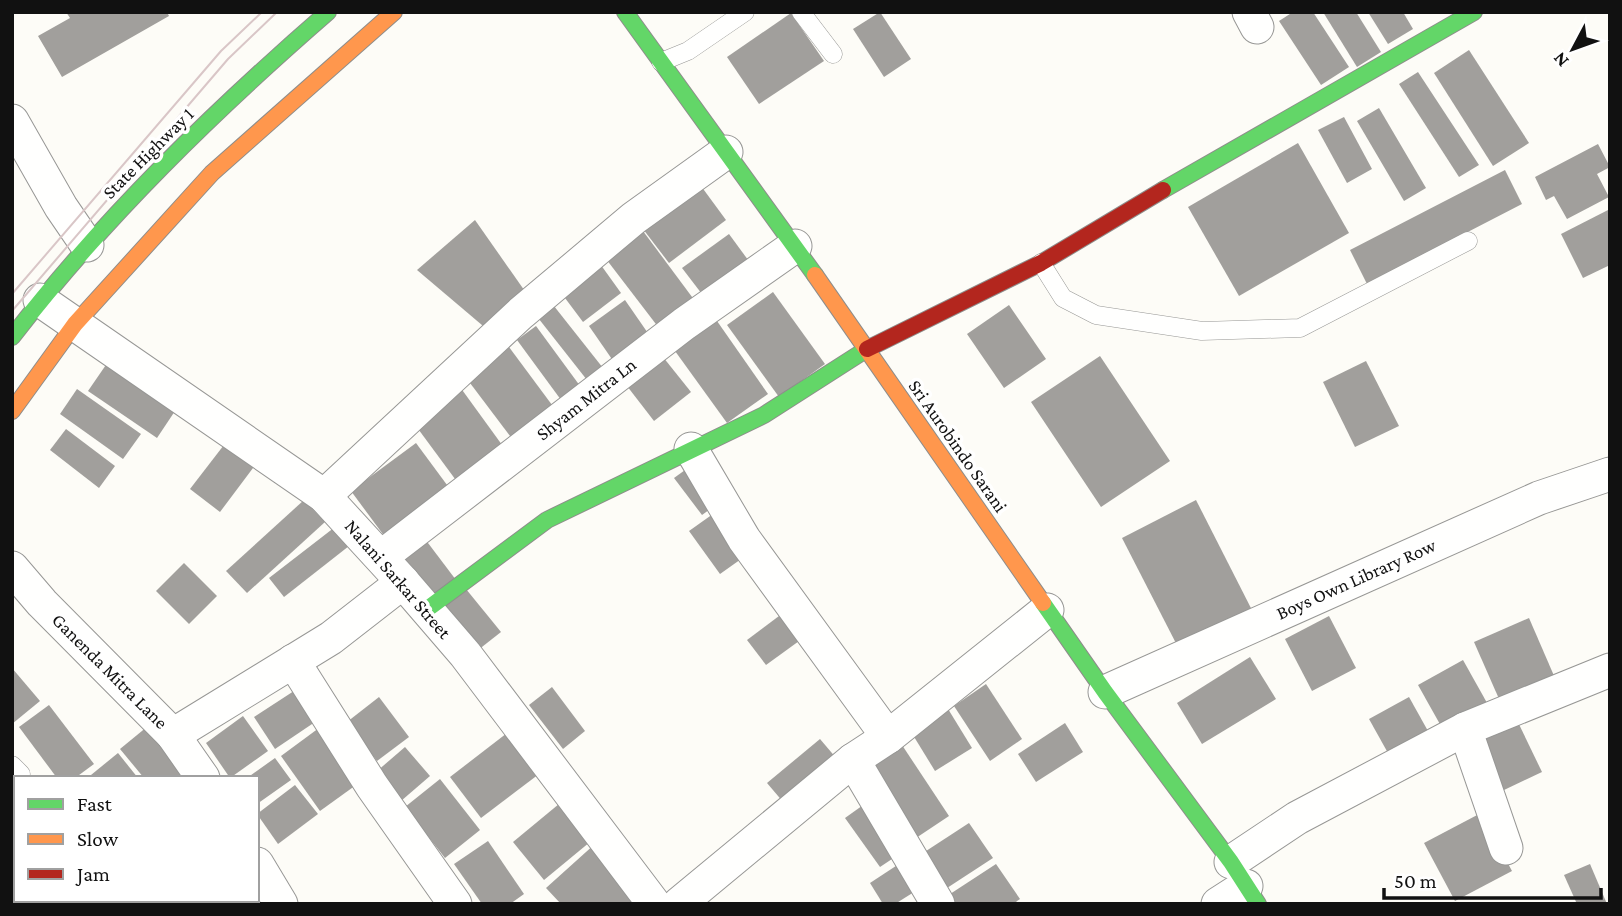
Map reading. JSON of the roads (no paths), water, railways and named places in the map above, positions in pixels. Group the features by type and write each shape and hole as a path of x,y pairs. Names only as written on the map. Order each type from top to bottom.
{"main road":[{"name":"State Highway 1","path":"12,337 87,245 180,149 328,12"},
{"path":"12,411 75,324 212,173 394,12"},
{"name":"Sri Aurobindo Sarani","path":"625,12 795,246 1105,692 1238,889"},
{"path":"426,610 547,520 764,415 866,350 1041,263 1119,215 1474,12"}],"street":[{"path":"12,121 61,207 87,245"},
{"path":"324,496 521,313 634,218 726,152"},
{"name":"Shyam Mitra Ln","path":"381,557 684,324 795,246"},
{"name":"Nalani Sarkar Street","path":"40,300 324,496 465,654 654,904"},
{"path":"691,449 744,539 888,737"},
{"name":"Boys Own Library Row","path":"1105,692 1539,498 1610,474"},
{"name":"Ganenda Mitra Lane","path":"12,568 173,735 202,776"},
{"path":"173,735 331,638 403,582"},
{"path":"679,904 853,760 888,737 1047,611"},
{"path":"293,661 372,786 455,904"},
{"path":"1238,889 1297,818 1465,729 1610,670"},
{"path":"1465,729 1506,848"},
{"path":"853,760 938,904"},
{"path":"259,867 281,904"}],"lane":[{"path":"661,62 688,51 745,12"},
{"path":"801,12 833,54"},
{"path":"1041,263 1063,298 1096,315 1202,331 1300,328 1468,241"}],"tram line":[{"path":"12,294 221,51 262,12"},
{"path":"12,311 228,59 277,12"}]}
